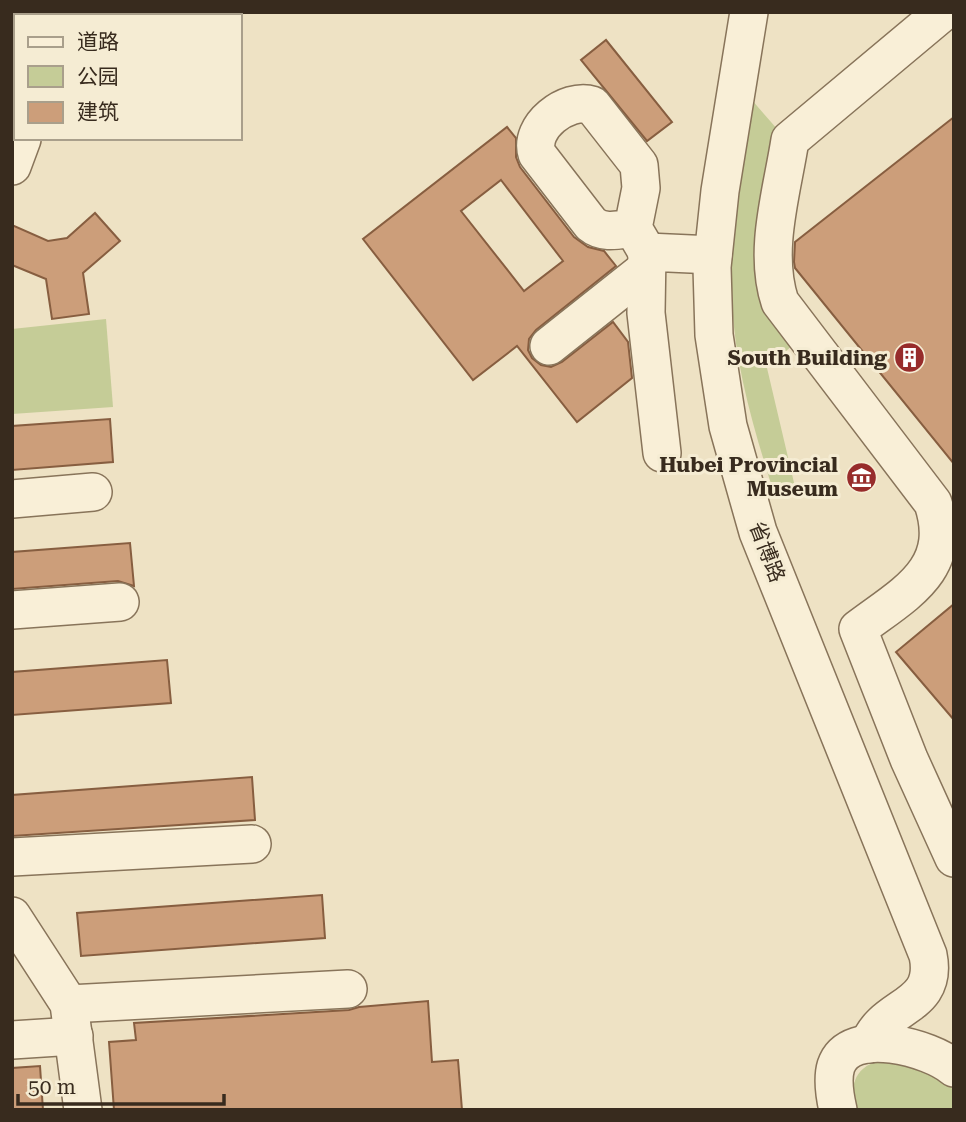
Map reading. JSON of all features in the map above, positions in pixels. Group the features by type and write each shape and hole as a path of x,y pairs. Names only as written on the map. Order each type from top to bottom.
{"street":[{"name":"省博路","path":"749,12 720,191 713,255 711,289 719,375 727,426 744,487 775,575 928,955 930,979 924,990 876,1029 869,1044"},
{"path":"943,12 790,140 774,240 773,274 780,302 933,503 939,522 939,541 928,569 913,587 858,629 893,721 954,858"},
{"path":"12,166 22,140"},
{"path":"549,346 642,250 713,255"},
{"path":"642,250 649,351 662,453"},
{"path":"12,499 93,492"},
{"path":"12,610 120,602"},
{"path":"12,857 252,844"},
{"path":"12,916 71,1020 83,1110"},
{"path":"12,1040 71,1020 348,989"},
{"path":"818,1110 836,1092 836,1066 845,1053 869,1044 900,1045 922,1051 939,1057 954,1068"}],"green space":[{"path":"751,99 778,130 794,344 767,368 795,487 775,496 753,425 742,376 732,302 734,226"},
{"path":"106,319 113,407 12,414 12,329"},
{"path":"891,1058 944,1079 954,1091 954,1110 852,1110 853,1089 858,1074 870,1064"}],"building":[{"path":"606,40 672,122 647,141 581,60"},
{"name":"South Building","path":"954,117 954,464 795,268 794,262 795,242"},
{"path":"507,127 516,138 516,157 520,167 574,237 588,247 604,251 616,266 536,330 529,339 528,350 532,358 541,365 551,367 562,362 613,322 628,342 632,378 577,422 517,346 473,380 363,239","holes":["501,180 563,261 524,291 461,211"]},
{"path":"95,213 120,241 83,273 89,314 52,319 46,279 12,265 12,225 48,241 67,238"},
{"path":"110,419 113,462 12,470 12,426"},
{"path":"130,543 134,586 118,581 12,589 12,552"},
{"path":"954,604 954,720 896,652"},
{"path":"167,660 171,703 12,715 12,672"},
{"path":"252,777 255,820 12,836 12,795"},
{"path":"322,895 325,938 81,956 77,913"},
{"path":"428,1001 432,1062 458,1060 462,1110 114,1110 109,1042 136,1040 134,1023 349,1010"},
{"path":"40,1066 43,1110 12,1110 12,1068"}],"place":[{"name":"South Building","path":"910,358"},
{"name":"Hubei Provincial Museum","path":"861,477"}]}
